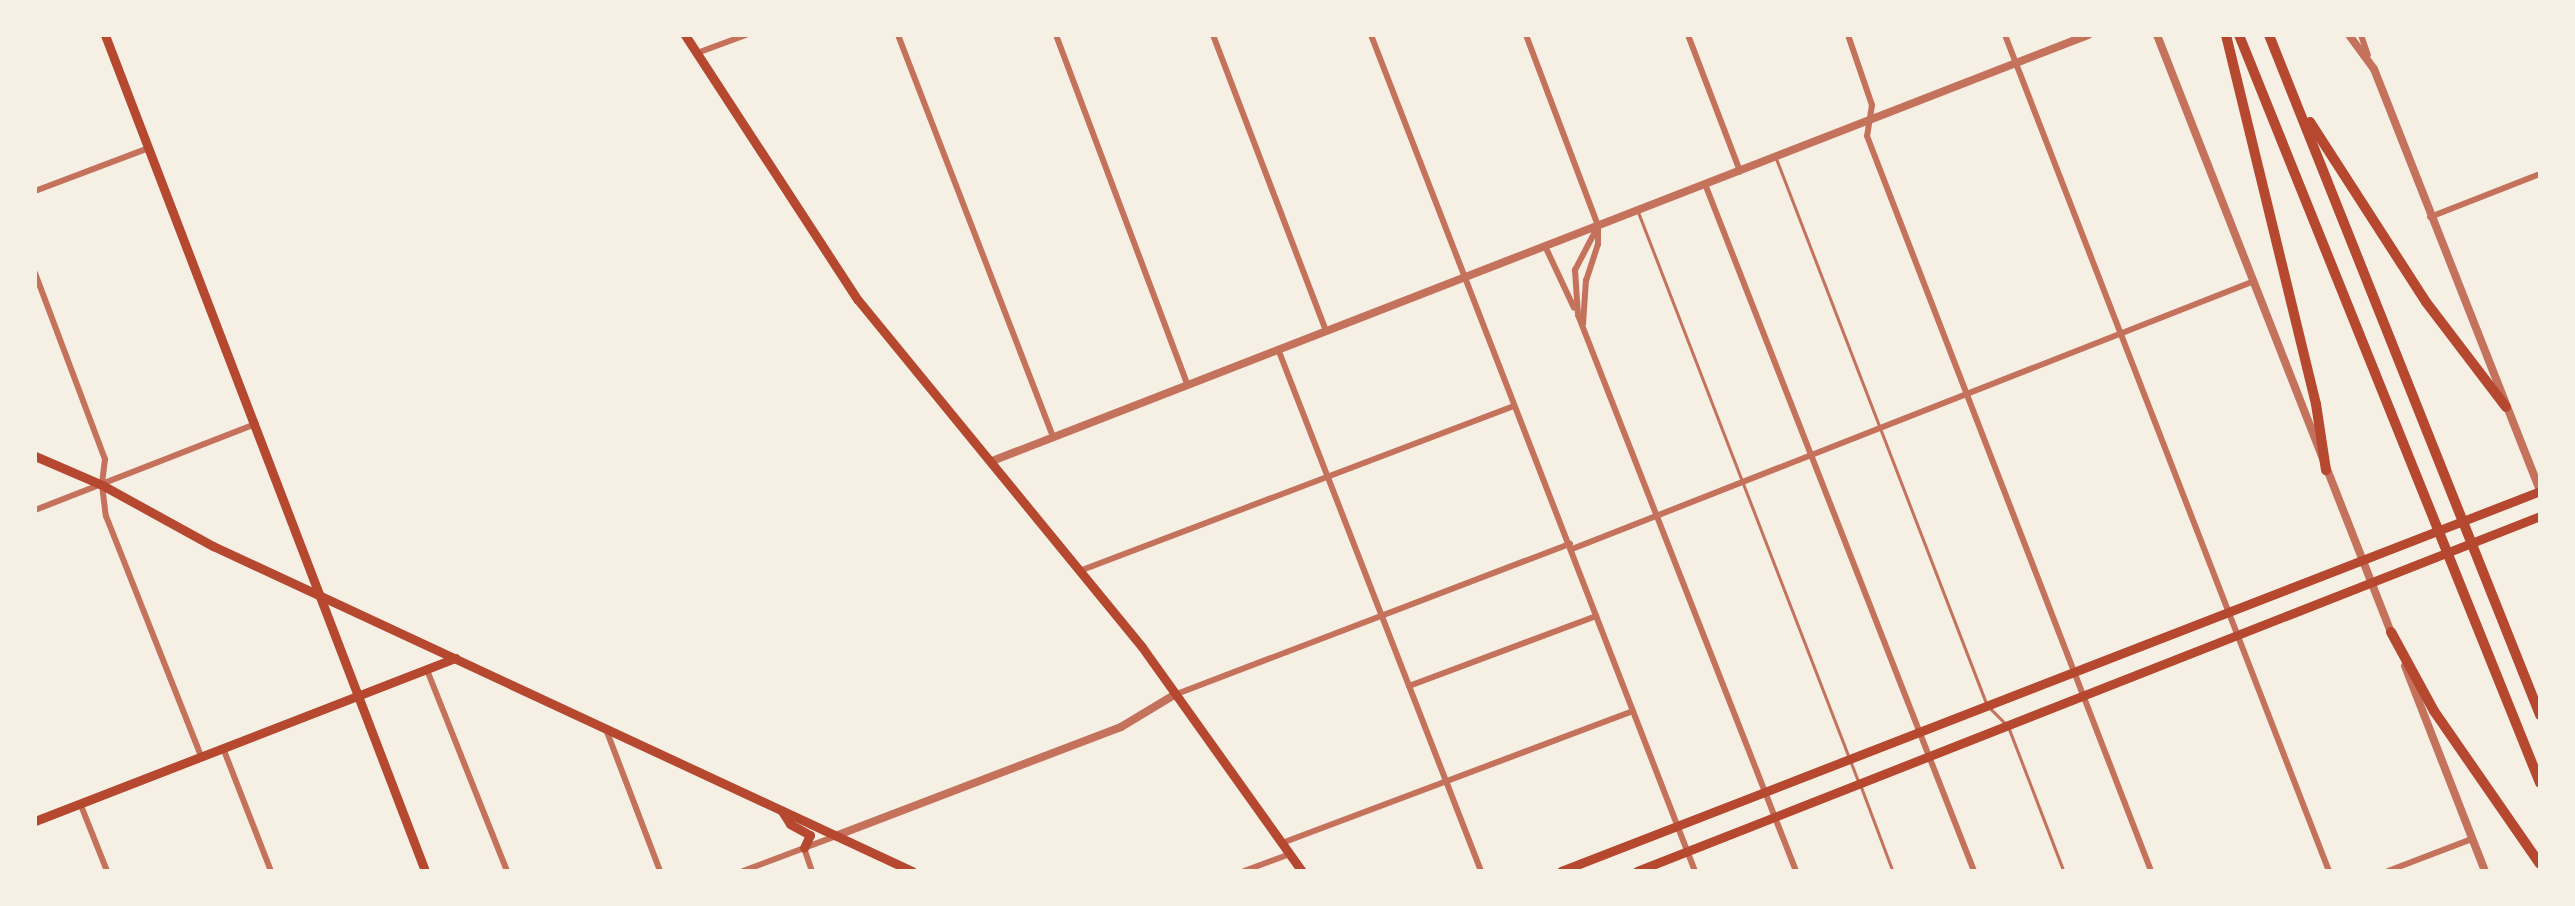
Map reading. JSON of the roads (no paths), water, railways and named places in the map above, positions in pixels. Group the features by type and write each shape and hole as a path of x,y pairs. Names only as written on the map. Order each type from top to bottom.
{"highway":[{"path":"2226,35 2316,404 2326,470"},
{"path":"2239,35 2540,783"},
{"path":"2269,35 2540,715"},
{"path":"2293,93 2426,302 2506,407"},
{"path":"2391,632 2434,711 2540,864"}],"main road":[{"path":"105,35 425,871"},
{"path":"685,35 858,300 1082,570 1302,871"},
{"path":"35,456 102,485 213,545 319,592 607,732 912,871"},
{"path":"1561,871 2540,491"},
{"path":"1637,871 2540,516"},
{"path":"35,821 456,658"},
{"path":"781,810 790,824 810,835 804,848"}],"street":[{"path":"898,35 1053,436"},
{"path":"1056,35 1186,384"},
{"path":"1213,35 1326,331"},
{"path":"1371,35 1695,871"},
{"path":"1527,35 1598,226 1598,244 1586,280 1583,326"},
{"path":"1688,35 1740,171"},
{"path":"1848,35 1872,105 1867,136 2076,670 2151,871"},
{"path":"2005,35 2329,871"},
{"path":"992,461 2088,35"},
{"path":"2157,35 2484,871"},
{"path":"2349,35 2368,55"},
{"path":"2361,35 2430,217 2540,491"},
{"path":"697,53 742,36"},
{"path":"35,191 149,148"},
{"path":"2430,217 2540,174"},
{"path":"1705,184 1814,453 1974,871"},
{"path":"1578,314 1576,270 1598,226"},
{"path":"1545,246 1583,326 1796,871"},
{"path":"35,273 105,459 102,485 106,516 201,756"},
{"path":"743,871 1121,727 1174,695 1382,615 1658,516 2252,282"},
{"path":"1278,349 1482,871"},
{"path":"1082,570 1514,406"},
{"path":"35,510 256,424"},
{"path":"1409,686 1596,616"},
{"path":"427,670 507,871"},
{"path":"1282,843 1633,711"},
{"path":"607,732 660,871"},
{"path":"222,748 271,871"},
{"path":"80,803 107,871"},
{"path":"2388,871 2472,839"},
{"path":"804,848 813,871"},
{"path":"1244,871 1290,854"}],"lane":[{"path":"1776,157 1987,705 2007,725 2064,871"},
{"path":"1637,210 1893,871"}]}
